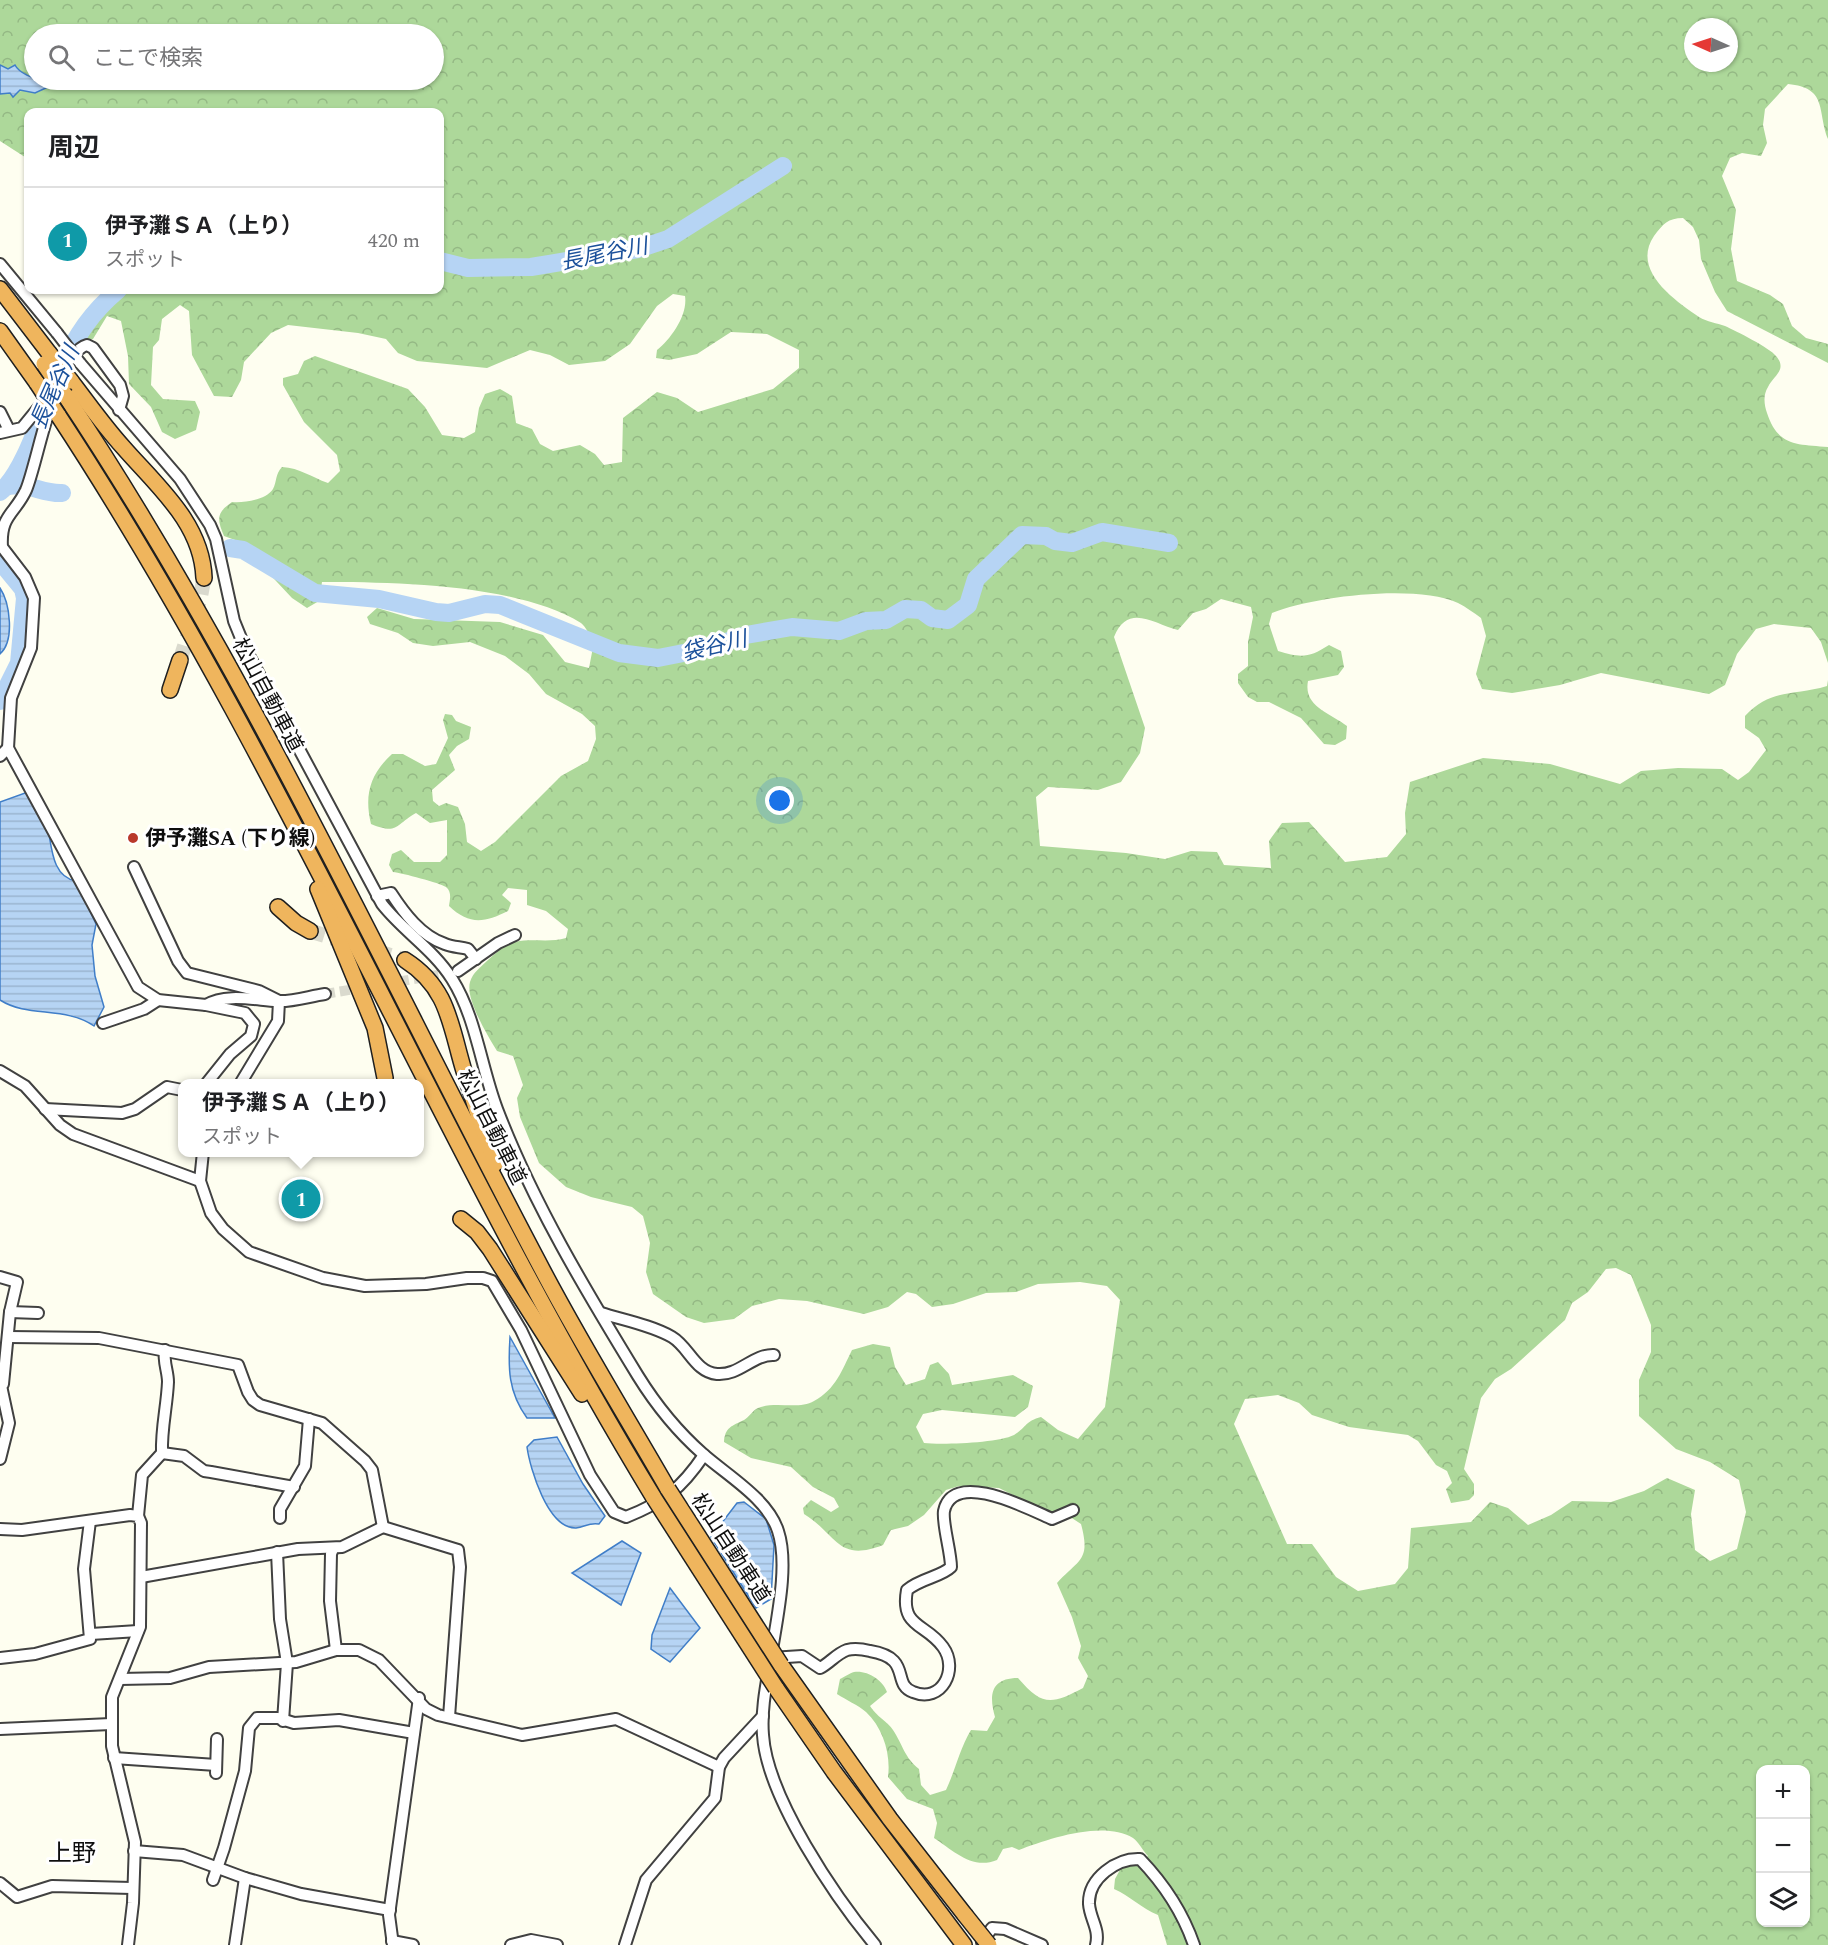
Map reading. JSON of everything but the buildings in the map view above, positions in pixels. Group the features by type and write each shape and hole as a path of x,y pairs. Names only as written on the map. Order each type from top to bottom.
{"highway":[{"path":"0,290 68,388 121,445 186,522 200,548 204,578"},
{"path":"0,302 47,358"},
{"name":"松山自動車道","path":"0,331 37,383 49,410 168,590 224,692 533,1286 609,1423 654,1498 776,1688 834,1772 959,1940"},
{"name":"松山自動車道","path":"68,388 240,684 534,1254 668,1489 776,1662 890,1819 989,1945"},
{"path":"170,690 180,660"},
{"path":"224,692 241,733 315,882 351,966 375,1028 385,1078"},
{"path":"278,907 296,923 310,931"},
{"path":"405,960 432,981 448,1012 494,1156 591,1357"},
{"path":"461,1219 477,1232 490,1249 588,1402 654,1498"}],"street":[{"path":"0,264 24,293"},
{"path":"25,294 119,410 180,479 210,525 216,539 234,621 245,648 377,896 394,919 435,956 461,995 497,1108 524,1172 601,1313 658,1405 704,1455 763,1506 778,1529 781,1545 776,1662 763,1716 763,1735 768,1768 780,1799 850,1915 875,1945"},
{"path":"119,410 123,396 120,385 93,348 87,345 82,346 70,360 49,410 28,484 3,520 0,537 2,547 25,577 34,598 31,648 11,698 4,752 138,987 158,1000 206,1005 245,1013 254,1024 250,1036 230,1054 209,1079"},
{"path":"0,412 4,431 22,428 49,410"},
{"path":"134,867 178,961 187,973 259,991 279,1001"},
{"path":"377,896 391,893 410,919 424,931 446,945 468,949 476,959"},
{"path":"458,971 515,934"},
{"path":"206,1005 213,1001 242,999 279,1001 325,994"},
{"path":"103,1023 144,1009 158,1000"},
{"path":"242,1079 278,1021 279,1001"},
{"path":"0,1071 25,1086 45,1109 73,1134 200,1181"},
{"path":"45,1109 122,1113 135,1108 167,1087 178,1089"},
{"path":"202,1157 200,1181 211,1213 222,1229 249,1252 342,1283 365,1286 426,1284 467,1278 483,1278 492,1281 521,1329 590,1475 614,1512 626,1517 664,1500 687,1480 704,1455"},
{"path":"0,1277 17,1282 10,1312 9,1337 1,1382 9,1423 0,1459"},
{"path":"10,1312 38,1313"},
{"path":"601,1313 671,1336 701,1368 712,1373 734,1372 761,1356 774,1355"},
{"path":"9,1337 99,1338 238,1365 253,1400 260,1405 309,1419 331,1430 372,1470 383,1527"},
{"path":"128,1945 134,1851 132,1826 114,1758 111,1724 112,1698 138,1631 141,1523 138,1516 142,1475 162,1453 161,1433 168,1381 164,1361 165,1350"},
{"path":"280,1518 280,1509 294,1486 308,1454 309,1419"},
{"path":"162,1453 184,1456 211,1472 294,1486"},
{"path":"776,1662 802,1656 820,1668 847,1650 856,1648 884,1653 897,1664 905,1686 913,1692 933,1693 943,1688 947,1681 948,1662 944,1648 912,1621 905,1610 905,1600 907,1590 918,1580 945,1572 951,1567 944,1520 944,1510 948,1503 963,1494 981,1492 1003,1497 1052,1519 1073,1510"},
{"path":"0,1529 22,1530 130,1515 138,1516"},
{"path":"0,1658 35,1654 90,1640 84,1569 90,1521"},
{"path":"141,1577 278,1552 314,1547 333,1549 383,1527 458,1550 460,1557 449,1718"},
{"path":"333,1549 330,1601 336,1650"},
{"path":"278,1552 280,1619 287,1663 283,1721"},
{"path":"91,1634 138,1631"},
{"path":"120,1678 170,1678 209,1667 287,1663 336,1650 359,1650 371,1654 419,1698 426,1709 449,1718 522,1735 616,1719 719,1767"},
{"path":"413,1945 392,1943 389,1927 419,1698"},
{"path":"625,1945 646,1880 715,1798 719,1767 730,1749 763,1716"},
{"path":"213,1880 219,1868 247,1763 249,1728 257,1718 294,1723 339,1720 414,1733"},
{"path":"0,1729 111,1724"},
{"path":"114,1758 216,1769 217,1739"},
{"path":"134,1851 183,1855 245,1878 322,1899 390,1910"},
{"path":"1096,1945 1099,1936 1091,1914 1090,1894 1095,1882 1105,1872 1127,1858 1140,1859 1159,1880 1178,1910 1194,1945"},
{"path":"235,1945 245,1878"},
{"path":"0,1883 17,1897 52,1886 132,1887"},
{"path":"980,1945 992,1928 1005,1929 1042,1945"},
{"path":"511,1945 531,1940 557,1945"}],"green space":[{"path":"0,0 1828,0 1828,139 1819,102 1815,96 1810,90 1801,86 1788,84 1765,109 1763,125 1767,143 1761,156 1742,153 1730,158 1722,176 1736,210 1731,249 1737,281 1770,295 1783,304 1792,326 1806,338 1828,344 1828,363 1727,311 1715,292 1701,259 1699,240 1693,227 1683,218 1666,222 1660,228 1648,249 1648,261 1658,283 1678,302 1702,319 1725,326 1776,356 1781,365 1766,390 1765,406 1777,432 1790,442 1828,447 1828,663 1821,642 1811,628 1774,624 1756,629 1737,654 1725,685 1709,694 1601,673 1560,685 1512,693 1482,689 1476,674 1486,636 1481,618 1467,608 1440,597 1417,594 1365,594 1339,597 1272,613 1269,624 1278,651 1305,656 1329,645 1341,651 1344,667 1338,675 1308,681 1308,690 1314,703 1347,726 1346,739 1335,745 1324,744 1301,718 1269,702 1257,702 1248,697 1238,683 1238,674 1248,666 1248,642 1253,617 1251,607 1221,599 1206,609 1193,613 1178,630 1142,618 1127,620 1120,626 1114,637 1145,728 1140,753 1121,782 1098,790 1048,787 1036,797 1040,846 1126,853 1165,859 1191,851 1217,852 1224,865 1271,868 1269,841 1282,823 1309,822 1345,862 1387,857 1406,834 1405,813 1410,782 1483,758 1550,764 1620,784 1641,771 1678,768 1722,769 1738,780 1749,772 1766,750 1759,738 1745,728 1745,716 1764,701 1783,694 1827,686 1828,680 1828,1945 1167,1945 1158,1915 1114,1889 1115,1879 1121,1868 1138,1864 1148,1856 1133,1838 1107,1831 1076,1833 1019,1850 1012,1847 1003,1849 997,1860 979,1863 964,1858 934,1838 937,1823 933,1809 907,1799 888,1777 887,1751 881,1734 866,1712 837,1694 840,1679 859,1672 869,1674 882,1684 887,1692 870,1706 893,1730 907,1755 919,1769 921,1785 930,1795 946,1790 971,1730 987,1731 995,1717 992,1695 1002,1681 1018,1678 1034,1694 1048,1700 1063,1698 1083,1688 1088,1676 1078,1658 1081,1646 1072,1617 1057,1583 1077,1564 1084,1553 1085,1545 1081,1524 1061,1511 1045,1511 999,1488 959,1486 946,1490 924,1515 908,1526 891,1530 883,1545 856,1551 839,1544 804,1514 803,1508 811,1500 831,1512 839,1507 834,1498 813,1487 791,1467 751,1458 724,1442 726,1433 758,1408 772,1405 801,1405 814,1401 833,1385 852,1350 873,1344 890,1347 895,1367 906,1385 925,1379 930,1365 938,1362 949,1374 952,1385 1013,1375 1033,1386 1028,1407 1015,1417 942,1410 923,1414 916,1427 924,1443 970,1443 1006,1438 1041,1417 1058,1430 1078,1439 1105,1407 1120,1300 1107,1286 1080,1282 1038,1284 1016,1292 986,1293 953,1304 932,1307 916,1294 907,1292 888,1307 864,1314 807,1301 779,1299 752,1306 734,1319 704,1323 686,1317 653,1294 646,1272 650,1243 643,1216 632,1207 591,1197 566,1187 539,1163 520,1117 517,1098 523,1085 513,1056 497,1051 478,1017 471,998 469,989 473,975 504,947 521,941 566,938 568,929 546,911 527,905 527,890 508,888 502,895 511,903 508,911 491,918 470,919 456,912 449,906 450,893 446,887 421,878 393,872 389,865 392,854 401,850 414,862 440,862 447,855 447,820 430,823 416,813 396,827 386,829 371,824 368,804 374,777 392,754 403,754 425,766 436,764 448,738 443,720 445,714 452,715 456,721 471,727 469,739 457,746 449,755 455,770 432,790 433,801 439,806 446,803 458,807 465,824 467,842 481,851 495,842 561,776 588,761 596,739 595,726 582,714 546,694 529,674 505,656 470,642 433,646 413,643 398,633 370,624 367,617 377,608 414,619 500,622 543,635 565,662 589,668 594,642 581,623 555,610 524,600 455,588 322,582 319,601 307,608 292,598 261,565 249,545 224,536 219,521 223,510 232,502 254,500 270,493 282,467 300,471 328,483 340,471 337,455 304,422 283,385 283,378 298,374 304,361 315,356 408,389 425,407 442,435 464,438 475,432 479,408 485,394 500,389 512,396 516,423 532,429 540,444 553,451 580,445 595,454 604,465 622,462 623,418 657,392 677,398 698,412 773,389 799,368 799,350 767,334 731,332 697,354 669,360 656,358 657,350 673,333 684,311 685,296 673,294 657,306 630,344 605,361 569,365 550,355 530,350 487,368 417,361 398,353 386,339 358,333 288,325 271,333 244,362 241,380 232,397 214,396 192,355 189,311 180,305 162,319 159,340 153,347 151,385 163,399 195,401 200,412 196,430 175,439 162,432 151,407 129,384 128,356 121,321 107,316 93,339 88,341 82,334 86,324 120,294 444,294 444,108 24,108 24,156 0,141 0,94 29,90 444,90 444,24 24,24 24,74 0,65","holes":["1616,1268 1631,1275 1651,1325 1651,1352 1639,1380 1639,1416 1676,1449 1710,1462 1739,1480 1746,1512 1737,1549 1710,1561 1695,1550 1691,1514 1695,1490 1667,1478 1644,1491 1611,1502 1572,1501 1551,1515 1528,1525 1508,1508 1490,1502 1471,1522 1411,1528 1408,1568 1395,1584 1358,1591 1336,1577 1312,1544 1287,1544 1234,1424 1245,1399 1278,1395 1299,1403 1312,1415 1349,1427 1408,1435 1418,1441 1436,1465 1447,1471 1452,1483 1446,1489 1451,1503 1469,1500 1474,1495 1474,1484 1464,1469 1481,1398 1495,1379 1511,1369 1565,1320 1572,1303 1588,1292 1606,1269"]}],"water":[{"path":"0,65 8,69 15,65 24,74 24,90 42,90 35,93 20,90 13,97 10,93 0,94"},
{"path":"0,588 8,612 9,631 5,648 0,654"},
{"path":"25,793 30,795 46,825 55,863 63,874 76,881 96,924 92,945 95,976 104,1007 94,1026 71,1016 22,1009 0,1000 0,802"},
{"path":"510,1337 555,1418 527,1418 516,1399 509,1359"},
{"path":"557,1437 583,1484 605,1516 599,1524 576,1528 566,1526 549,1509 542,1496 536,1483 527,1447 534,1440"},
{"path":"744,1502 766,1519 774,1545 771,1599 756,1608 711,1537 737,1503"},
{"path":"622,1541 641,1553 621,1605 572,1573"},
{"path":"670,1588 700,1628 670,1662 651,1649 652,1635"}],"waterway":[{"name":"長尾谷川","path":"444,262 468,268 531,267 638,249 668,239 783,166"},
{"name":"長尾谷川","path":"62,367 86,325 114,294"},
{"name":"長尾谷川","path":"0,492 16,473 23,460 51,392"},
{"name":"袋谷川","path":"9,486 16,485 62,493"},
{"name":"袋谷川","path":"230,548 243,550 315,593 379,599 449,613 485,604 500,605 619,653 658,658 709,648 746,635 792,627 839,631 866,621 886,620 905,609 921,610 932,618 948,620 968,605 976,579 1022,535 1046,536 1055,541 1072,543 1102,532 1169,543"},
{"name":"長尾谷川","path":"0,561 23,589 25,598 19,663 0,701"}],"tunnel":[{"path":"180,660 200,599 204,578"},
{"path":"310,931 405,960"},
{"path":"325,994 455,972"}],"place":[{"name":"伊予灘SA (下り線)","path":"133,838"},
{"name":"伊予灘ＳＡ（上り）","path":"301,1199"}],"district":[{"name":"上野","path":"72,1853"}]}
